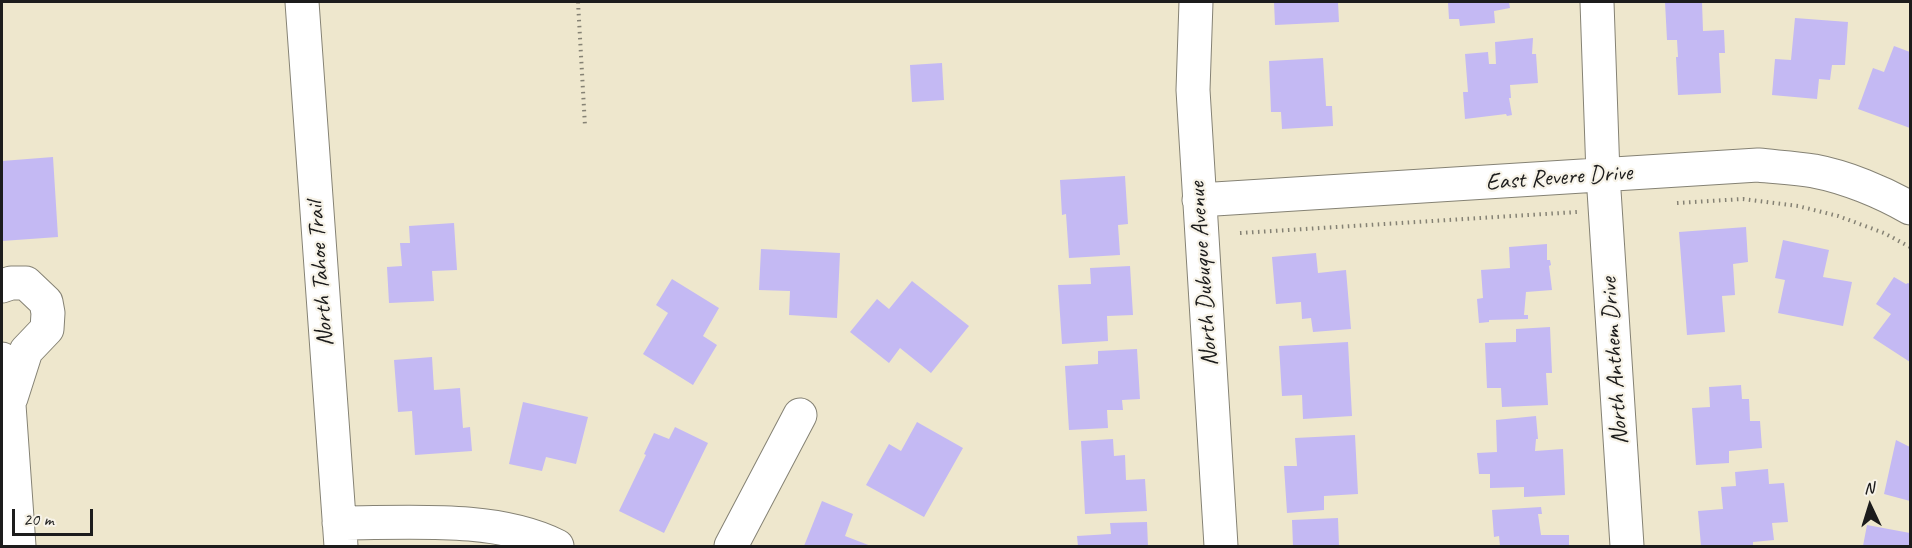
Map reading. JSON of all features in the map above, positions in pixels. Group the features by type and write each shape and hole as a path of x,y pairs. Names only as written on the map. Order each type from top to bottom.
{"street":[{"name":"North Tahoe Trail","path":"302,2 340,535"},
{"name":"North Dubuque Avenue","path":"1196,2 1193,90 1221,546"},
{"name":"North Anthem Drive","path":"1597,2 1604,175 1627,546"},
{"name":"East Revere Drive","path":"1199,200 1758,165 1815,171 1852,182 1911,208"},
{"path":"2,286 11,283 26,284 46,302 48,313 47,330 26,351 9,405"},
{"path":"2,359 9,405 19,546"},
{"path":"731,546 800,415"},
{"path":"340,535 438,522 485,526 540,538 557,546"}],"path":[{"path":"578,2 585,126"}],"building":[{"path":"1274,2 1338,2 1339,22 1275,25"},
{"path":"1448,2 1509,2 1510,8 1494,11 1495,23 1460,26 1459,19 1449,19"},
{"path":"1665,2 1702,2 1703,31 1724,30 1725,53 1719,53 1721,93 1678,95 1677,40 1667,40"},
{"path":"1795,18 1848,22 1845,65 1832,65 1830,80 1819,79 1817,99 1772,95 1775,59 1791,60"},
{"path":"1533,38 1532,54 1536,54 1538,83 1510,85 1511,98 1509,98 1512,115 1465,119 1463,92 1468,92 1465,54 1488,52 1489,64 1496,64 1495,42"},
{"path":"1894,46 1910,52 1910,128 1858,109 1873,68 1884,72"},
{"path":"1323,58 1326,106 1332,106 1333,126 1282,129 1281,112 1271,112 1269,61"},
{"path":"942,63 944,100 912,102 910,65"},
{"path":"53,157 58,237 2,241 2,161"},
{"path":"1125,176 1128,224 1118,225 1120,255 1069,258 1066,214 1062,215 1060,180"},
{"path":"454,223 457,270 432,271 434,301 389,303 387,267 402,266 400,243 410,243 409,226"},
{"path":"1746,227 1748,262 1733,264 1735,295 1722,296 1725,332 1687,335 1679,232"},
{"path":"1783,240 1829,250 1823,277 1852,282 1843,326 1778,313 1785,280 1775,278"},
{"path":"1547,244 1552,290 1526,292 1524,315 1528,315 1528,319 1489,320 1489,322 1479,323 1477,299 1483,298 1481,270 1510,268 1509,247"},
{"path":"761,249 840,253 837,318 789,315 790,291 759,290"},
{"path":"1316,253 1318,273 1346,270 1351,329 1313,332 1311,318 1302,319 1301,302 1276,304 1272,257"},
{"path":"1130,266 1133,315 1107,316 1108,341 1062,344 1058,285 1091,284 1090,268"},
{"path":"1894,277 1910,284 1910,362 1873,338 1891,314 1876,304"},
{"path":"672,279 719,308 703,336 717,345 693,385 643,354 668,313 656,305"},
{"path":"912,281 969,326 931,373 900,348 889,363 850,332 877,299 889,309"},
{"path":"1550,327 1552,373 1546,373 1548,405 1502,407 1501,388 1487,388 1485,343 1516,342 1516,329"},
{"path":"1348,342 1352,416 1303,419 1302,395 1282,396 1279,346"},
{"path":"1137,349 1140,399 1122,400 1123,410 1107,410 1108,428 1069,430 1065,366 1098,364 1098,351"},
{"path":"432,357 434,390 460,388 463,428 470,427 472,451 415,455 412,411 398,412 394,360"},
{"path":"1741,385 1742,399 1749,399 1750,421 1760,421 1762,448 1729,451 1729,463 1696,465 1692,408 1710,407 1709,387"},
{"path":"523,402 588,417 576,464 546,457 542,471 509,464"},
{"path":"1536,416 1538,439 1536,439 1535,451 1563,449 1565,495 1524,497 1524,487 1490,488 1490,474 1479,474 1477,453 1497,452 1496,420"},
{"path":"917,422 963,448 924,517 866,485 889,444 901,451"},
{"path":"675,427 708,443 664,533 619,511 654,433 669,439"},
{"path":"1355,435 1358,494 1324,496 1324,510 1287,513 1284,466 1297,466 1295,438"},
{"path":"1113,439 1114,456 1125,455 1126,480 1145,479 1147,511 1085,514 1081,441"},
{"path":"1896,440 1910,447 1910,501 1884,494"},
{"path":"1768,469 1769,484 1784,483 1788,522 1772,523 1774,540 1753,542 1753,546 1701,546 1698,511 1723,509 1721,487 1736,486 1735,472"},
{"path":"822,501 853,514 845,536 871,546 804,546"},
{"path":"1541,507 1542,514 1538,514 1541,535 1569,535 1569,546 1500,546 1499,536 1494,537 1492,510"},
{"path":"1338,518 1339,546 1293,546 1292,520"},
{"path":"1147,522 1148,546 1078,546 1077,536 1111,534 1110,523"},
{"path":"1867,525 1910,533 1910,546 1863,546"}]}
